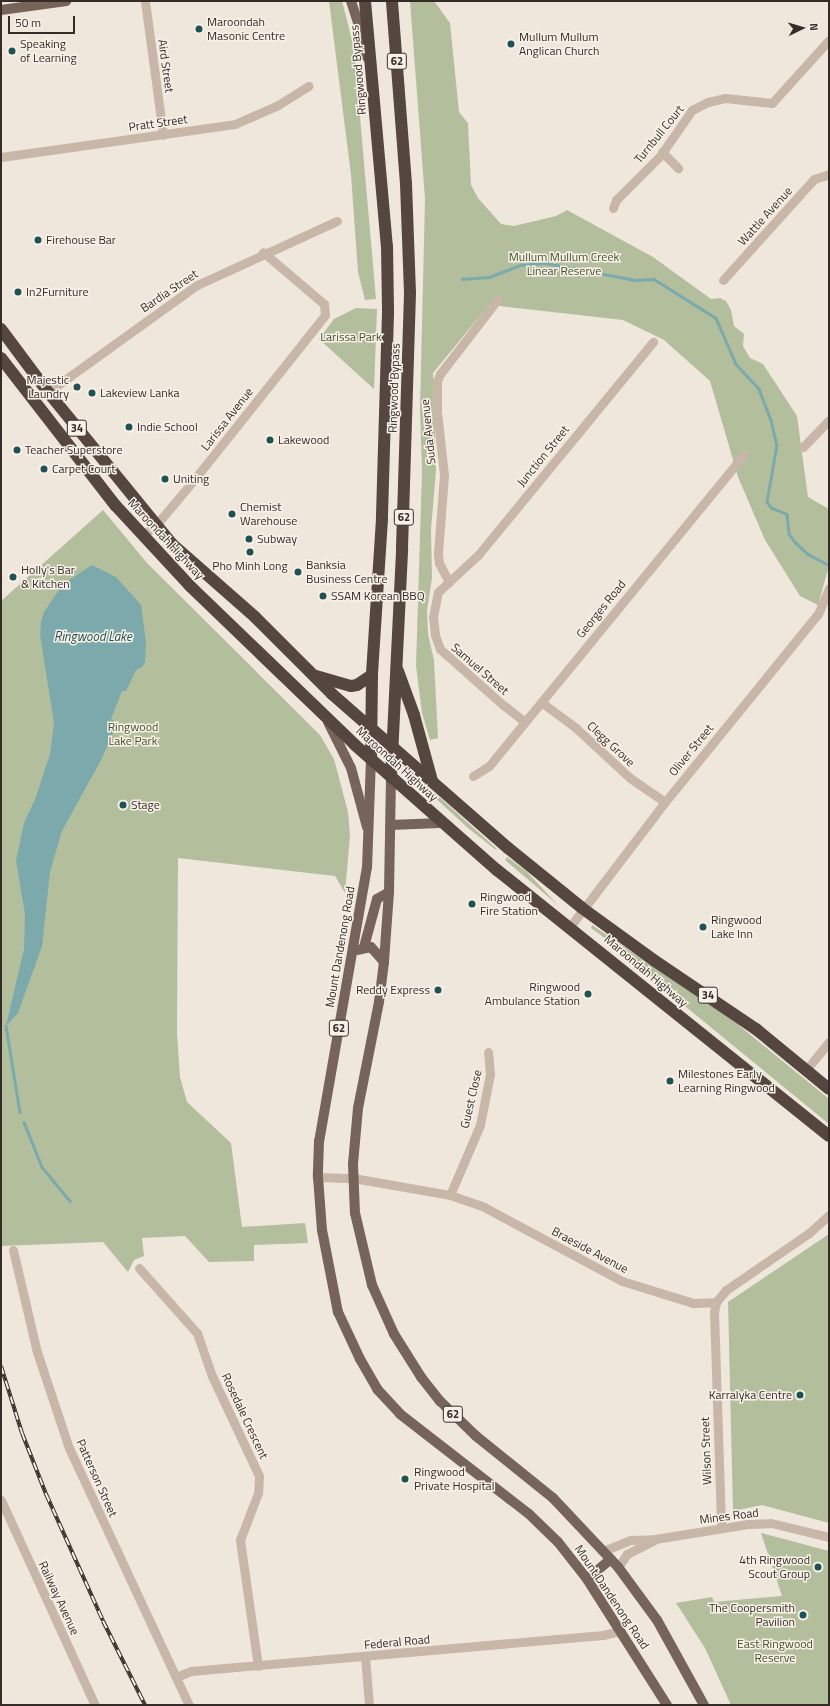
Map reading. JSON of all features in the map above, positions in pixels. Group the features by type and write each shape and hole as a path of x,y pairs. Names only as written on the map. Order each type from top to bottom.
{"highway":[{"name":"Ringwood Bypass","path":"365,1 386,239 388,313 382,519 372,675 371,759"},
{"name":"Ringwood Bypass","path":"391,777 404,517 410,293 406,184 392,1"},
{"name":"Maroondah Highway","path":"1,329 48,392 172,544 237,600 392,748 582,908 655,961 756,1029 829,1089"},
{"name":"Maroondah Highway","path":"1,358 65,444 143,535 222,616 327,719 440,822 569,928 829,1136"},
{"path":"222,616 237,600"},
{"path":"396,666 414,715 432,781"},
{"path":"316,676 351,686 357,685 372,675"}],"main road":[{"path":"1,10 66,1"},
{"path":"351,1 358,23 361,51 371,61"},
{"path":"327,719 351,768 369,836"},
{"name":"Mount Dandenong Road","path":"371,759 369,836 366,874 322,1120 318,1177 325,1256 338,1312 360,1358 377,1388 410,1424 529,1514 558,1542 587,1579 667,1705"},
{"name":"Mount Dandenong Road","path":"391,777 389,892 384,962 379,1002 358,1115 353,1178 355,1213 372,1285 394,1334 421,1377 440,1401 476,1436 553,1498 614,1563 657,1620 704,1705"},
{"path":"391,824 440,822"},
{"path":"364,947 377,899 389,892"},
{"path":"351,955 364,947 374,949 384,962"},
{"path":"587,1579 614,1563"}],"street":[{"name":"Aird Street","path":"145,1 163,135"},
{"name":"Turnbull Court","path":"613,208 616,200 662,152 692,110 708,102 733,98 772,103 829,40"},
{"name":"Pratt Street","path":"1,158 235,124 278,105 309,86"},
{"path":"662,152 678,168"},
{"name":"Wattle Avenue","path":"723,280 814,180 829,174"},
{"name":"Bardia Street","path":"48,392 197,284 263,252 337,221"},
{"name":"Larissa Avenue","path":"143,535 156,525 325,315 324,304 263,252"},
{"name":"Suda Avenue","path":"449,582 440,563 438,553 444,475 437,412 437,381 440,374 498,299"},
{"name":"Junction Street","path":"449,582 478,555 653,342"},
{"path":"803,447 829,420"},
{"name":"Georges Road","path":"473,776 489,766 745,453"},
{"name":"Samuel Street","path":"449,582 438,592 434,608 434,635 440,649 503,705 525,722"},
{"name":"Oliver Street","path":"569,928 582,908 665,802 818,614 829,588"},
{"name":"Clegg Grove","path":"541,702 576,728 630,778 665,802"},
{"path":"806,1070 829,1042"},
{"name":"Guest Close","path":"450,1195 480,1125 490,1074 488,1052"},
{"name":"Braeside Avenue","path":"318,1177 353,1178 450,1195 484,1206 622,1281 693,1303 716,1302"},
{"path":"716,1302 726,1290 809,1233 829,1215"},
{"name":"Patterson Street","path":"13,1250 38,1352 69,1448 189,1705"},
{"name":"Rosedale Crescent","path":"139,1268 197,1333 212,1376 259,1476 258,1493 240,1540 258,1666"},
{"name":"Wilson Street","path":"716,1302 714,1312 721,1528"},
{"name":"Railway Avenue","path":"1,1500 95,1705"},
{"name":"Mines Road","path":"603,1551 630,1540 656,1539 748,1524 771,1523 829,1537"},
{"name":"Mines Road","path":"614,1563 627,1554 656,1539"},
{"name":"Federal Road","path":"176,1677 191,1671 365,1657 602,1635 621,1631"},
{"path":"365,1657 369,1705"}],"green space":[{"path":"329,1 342,1 354,48 376,299 365,300 358,272 351,175"},
{"name":"Mullum Mullum Creek Linear Reserve","path":"410,1 434,1 450,23 459,112 468,123 471,185 478,198 501,224 514,226 556,216 567,210 653,257 711,299 720,298 726,301 731,310 734,326 744,334 743,346 750,358 763,364 797,416 808,497 829,509 829,566 818,605 800,596 765,540 738,477 710,381 664,340 623,320 500,306 493,300 433,373 436,470 431,530 432,578 427,611 428,634 434,660 438,738 430,740 422,713 416,666 422,472 420,408 425,199"},
{"name":"Larissa Park","path":"356,308 377,309 374,389 319,339 334,319"},
{"name":"Ringwood Lake Park","path":"103,510 147,563 320,735 334,759 348,812 350,835 345,893 335,876 178,858 177,1033 180,1077 187,1102 231,1143 242,1227 305,1223 308,1243 254,1245 254,1261 209,1262 185,1236 142,1238 144,1256 134,1260 128,1272 103,1242 1,1246 1,601"},
{"path":"408,769 497,849 496,850 468,828 407,772"},
{"path":"507,857 527,872 558,905 505,860"},
{"path":"592,925 736,1023 829,1099 829,1124 680,1002 624,952 591,928"},
{"path":"829,1234 829,1523 762,1505 733,1511 728,1302"},
{"name":"East Ringwood Reserve","path":"761,1533 829,1551 829,1705 731,1705 705,1648 676,1603 712,1597 714,1602 782,1596"}],"water":[{"name":"Ringwood Lake","path":"92,565 116,577 141,605 146,642 145,662 142,667 136,670 126,691 122,691 111,719 117,724 101,760 62,831 50,872 42,946 18,1013 6,1026 24,949 25,914 16,861 24,823 36,797 50,754 54,723 40,635 41,622 44,612 63,584"}],"waterway":[{"path":"462,279 489,277 521,265 545,263 636,280 654,279 716,318 736,364 759,389 771,420 777,445 767,502 772,508 787,514 789,534 796,543 808,554 829,565"},
{"path":"6,1026 20,1112"},
{"path":"24,1122 42,1167 70,1201"}],"railway":[{"path":"1,1366 22,1433 46,1494 103,1621 145,1705"}],"place":[{"name":"Maroondah Masonic Centre","path":"199,29"},
{"name":"Mullum Mullum Anglican Church","path":"511,44"},
{"name":"Speaking of Learning","path":"12,51"},
{"name":"Firehouse Bar","path":"38,240"},
{"name":"In2Furniture","path":"18,292"},
{"name":"Majestic Laundry","path":"77,387"},
{"name":"Lakeview Lanka","path":"92,393"},
{"name":"Indie School","path":"129,427"},
{"name":"Lakewood","path":"270,440"},
{"name":"Teacher Superstore","path":"17,450"},
{"name":"Carpet Court","path":"44,469"},
{"name":"Uniting","path":"165,479"},
{"name":"Chemist Warehouse","path":"232,514"},
{"name":"Subway","path":"249,539"},
{"name":"Pho Minh Long","path":"250,552"},
{"name":"Banksia Business Centre","path":"298,572"},
{"name":"Holly's Bar & Kitchen","path":"13,577"},
{"name":"SSAM Korean BBQ","path":"323,596"},
{"name":"Stage","path":"123,805"},
{"name":"Ringwood Fire Station","path":"472,904"},
{"name":"Ringwood Lake Inn","path":"703,927"},
{"name":"Reddy Express","path":"438,990"},
{"name":"Ringwood Ambulance Station","path":"588,994"},
{"name":"Milestones Early Learning Ringwood","path":"670,1081"},
{"name":"Karralyka Centre","path":"800,1395"},
{"name":"Ringwood Private Hospital","path":"405,1479"},
{"name":"4th Ringwood Scout Group","path":"818,1567"},
{"name":"The Coopersmith Pavilion","path":"803,1615"}]}
